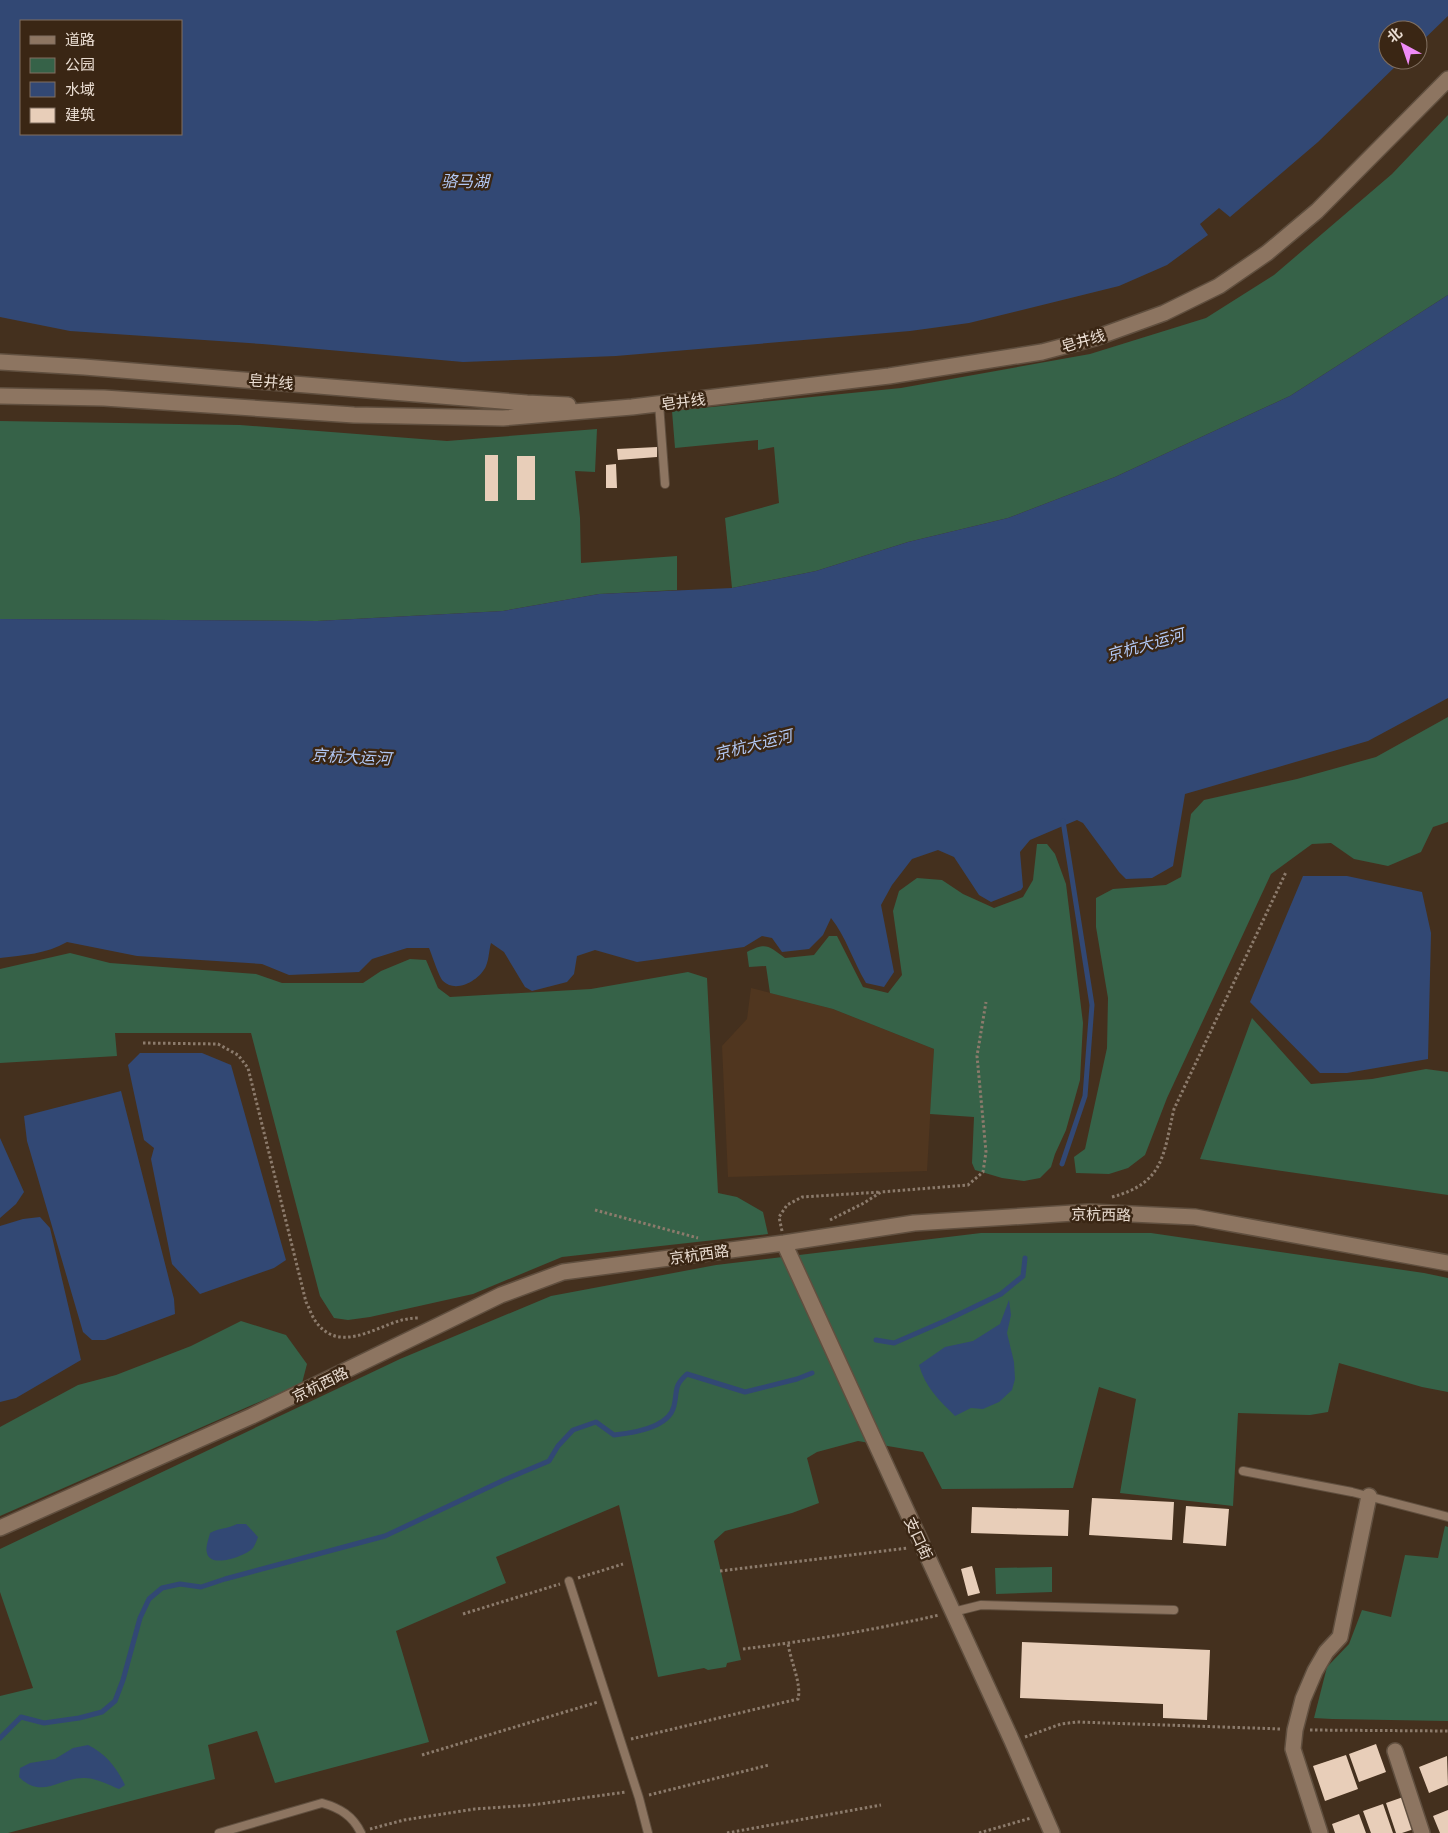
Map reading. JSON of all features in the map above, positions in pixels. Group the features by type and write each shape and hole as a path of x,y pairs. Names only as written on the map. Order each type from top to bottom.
{"street":[{"name":"皂井线","path":"0,396 104,398 354,415 503,418 632,408 889,376 1042,352 1095,338 1164,312 1220,286 1267,253 1317,211 1448,79"},
{"name":"皂井线","path":"0,362 84,367 528,403 632,408"},
{"name":"京杭西路","path":"0,1528 252,1416 501,1295 563,1272 784,1243 914,1223 1090,1212 1195,1217 1448,1263"},
{"name":"支口街","path":"784,1243 1012,1741 1052,1833"},
{"path":"1320,1833 1293,1749 1295,1730 1303,1699 1314,1671 1326,1652 1340,1637 1369,1496"},
{"path":"1395,1751 1422,1833"}],"lane":[{"path":"660,404 665,484"},
{"path":"1243,1471 1308,1482 1448,1516"},
{"path":"569,1581 638,1794 648,1833"},
{"path":"953,1612 981,1605 1174,1610"},
{"path":"219,1833 322,1804 334,1806 345,1812 356,1824 360,1832"}],"path":[{"path":"1111,1197 1142,1186 1157,1170 1166,1144 1174,1109 1286,872"},
{"path":"784,1243 779,1216 787,1206 802,1197 968,1185 983,1172 986,1152 977,1056 986,1002"},
{"path":"143,1043 218,1044 238,1055 248,1068 306,1302 314,1320 329,1333 343,1338 365,1335 403,1320 420,1318"},
{"path":"828,1221 881,1192"},
{"path":"595,1210 699,1239"},
{"path":"720,1571 923,1546"},
{"path":"463,1614 623,1564"},
{"path":"742,1649 896,1625 953,1612"},
{"path":"620,1741 798,1699 800,1692 788,1643"},
{"path":"422,1755 606,1700"},
{"path":"1012,1741 1061,1724 1078,1722 1295,1730 1448,1731"},
{"path":"360,1832 404,1820 475,1809 638,1794 769,1765"},
{"path":"727,1833 881,1805"},
{"path":"979,1833 1044,1814"}],"shaded area":[{"path":"751,988 833,1009 934,1049 927,1171 728,1177 722,1046 747,1019"}],"green space":[{"path":"1448,115 1448,295 1290,396 1115,477 1008,518 908,542 816,571 732,588 725,518 779,503 774,447 758,450 758,440 675,448 672,411 901,388 1090,354 1206,318 1274,275 1392,174"},
{"path":"0,421 240,425 447,441 597,429 595,472 575,471 580,518 581,563 677,556 677,590 599,594 503,611 317,621 0,619"},
{"path":"1448,717 1448,822 1433,827 1421,852 1388,866 1354,859 1331,843 1312,844 1271,874 1167,1098 1145,1155 1128,1168 1109,1174 1076,1173 1074,1157 1085,1149 1107,1048 1108,998 1096,927 1096,898 1113,889 1166,885 1181,877 1191,814 1204,800 1297,779 1376,757"},
{"path":"1037,844 1047,844 1055,854 1066,884 1083,1023 1080,1080 1066,1130 1051,1167 1040,1178 1024,1181 1002,1178 975,1170 972,1163 974,1117 930,1114 934,1049 833,1009 770,993 766,966 749,967 747,952 763,946 771,948 785,958 814,955 829,936 837,936 863,987 888,993 902,975 893,911 899,891 917,878 942,880 963,894 994,908 1023,897 1033,880"},
{"path":"70,953 110,963 256,974 282,983 363,983 381,971 410,959 426,960 438,988 450,997 591,989 688,972 707,978 718,1193 737,1197 763,1212 768,1234 562,1257 473,1294 370,1317 348,1320 334,1318 320,1296 251,1033 115,1033 117,1056 0,1063 0,969"},
{"path":"1252,1018 1311,1084 1372,1079 1426,1069 1448,1072 1448,1195 1200,1159"},
{"path":"981,1233 1151,1233 1448,1278 1448,1392 1422,1387 1339,1363 1328,1412 1310,1415 1238,1413 1233,1506 1120,1493 1136,1399 1099,1387 1073,1488 942,1489 923,1452 858,1441 817,1452 807,1458 819,1503 792,1513 725,1531 714,1541 741,1660 727,1663 726,1667 708,1670 704,1668 658,1677 619,1505 496,1557 506,1583 396,1631 429,1742 275,1783 257,1731 208,1745 215,1779 8,1833 0,1833 0,1696 33,1688 0,1592 0,1549 400,1359 551,1296 716,1265"},
{"path":"241,1321 286,1335 307,1364 302,1383 0,1516 0,1427 78,1385 116,1375 191,1346"},
{"path":"1445,1526 1448,1527 1448,1721 1314,1718 1327,1667 1349,1644 1362,1610 1391,1617 1405,1555 1438,1558"},
{"path":"1052,1567 1052,1592 996,1594 995,1568"}],"water":[{"name":"骆马湖","path":"0,0 1448,0 1448,16 1428,35 1428,20 1378,20 1378,70 1392,70 1318,142 1230,217 1219,208 1200,224 1208,235 1167,265 1119,286 969,323 910,331 616,356 463,362 262,344 70,331 0,317"},
{"name":"京杭大运河","path":"1448,295 1448,698 1368,741 1185,794 1173,866 1152,878 1126,879 1083,823 1077,820 1030,840 1020,852 1023,887 1021,890 991,902 979,895 954,857 938,850 912,859 892,885 881,905 894,972 884,987 866,983 841,933 831,918 823,935 809,949 782,952 772,938 762,936 744,947 637,962 595,950 577,956 574,974 567,982 532,991 525,987 504,952 491,943 487,963 483,971 479,976 461,986 448,985 441,979 429,948 407,948 372,959 359,972 289,975 262,964 137,956 67,942 43,952 0,958 0,619 317,621 503,611 599,594 732,588 816,571 908,542 1008,518 1115,477 1290,396"},
{"path":"1303,876 1347,876 1422,892 1431,933 1428,1059 1347,1073 1320,1073 1250,1002"},
{"path":"140,1053 202,1053 231,1065 286,1260 274,1268 200,1294 172,1264 151,1159 154,1148 144,1140 128,1065"},
{"path":"121,1091 174,1299 175,1314 105,1340 92,1340 83,1332 27,1141 24,1116"},
{"path":"0,1138 24,1192 16,1204 0,1218"},
{"path":"40,1217 50,1228 81,1360 16,1398 0,1402 0,1226 23,1219"},
{"path":"1009,1300 1011,1315 1007,1333 1014,1362 1015,1379 1012,1390 999,1402 983,1409 971,1408 955,1416 929,1387 919,1365 945,1347 973,1341 1000,1324"},
{"path":"237,1524 246,1524 258,1537 253,1548 228,1560 221,1561 210,1558 206,1548 210,1533"},
{"path":"88,1745 100,1752 110,1762 125,1785 119,1789 98,1780 85,1778 51,1786 36,1787 27,1784 19,1777 20,1768 30,1763 55,1759 73,1748"}],"building":[{"path":"657,447 657,457 618,460 617,449"},
{"path":"485,455 498,455 498,501 485,501"},
{"path":"517,456 535,456 535,500 517,500"},
{"path":"616,464 617,488 606,488 606,465"},
{"path":"1092,1498 1174,1502 1172,1540 1089,1535"},
{"path":"1186,1506 1229,1509 1226,1546 1183,1543"},
{"path":"972,1507 1069,1510 1068,1536 971,1533"},
{"path":"972,1566 980,1593 968,1596 961,1569"},
{"path":"1022,1642 1210,1650 1207,1720 1163,1718 1163,1704 1020,1698"},
{"path":"1376,1744 1386,1772 1359,1782 1349,1754"},
{"path":"1346,1755 1358,1789 1325,1801 1313,1766"},
{"path":"1447,1756 1448,1785 1429,1793 1419,1767"},
{"path":"1406,1796 1417,1828 1396,1833 1386,1803"},
{"path":"1383,1804 1393,1833 1371,1833 1363,1811"},
{"path":"1448,1810 1448,1833 1440,1833 1433,1816"},
{"path":"1359,1814 1366,1833 1335,1833 1332,1824"}],"waterway":[{"path":"1062,1164 1085,1096 1092,1005 1063,821"},
{"path":"876,1340 894,1343 1001,1294 1023,1276 1025,1258"},
{"path":"0,1738 21,1717 44,1723 79,1718 102,1712 115,1701 123,1680 140,1618 149,1599 162,1588 180,1584 201,1587 385,1536 549,1461 558,1446 573,1430 596,1422 614,1435 640,1431 658,1424 671,1413 678,1385 687,1374 745,1392 797,1379 812,1373"}]}
